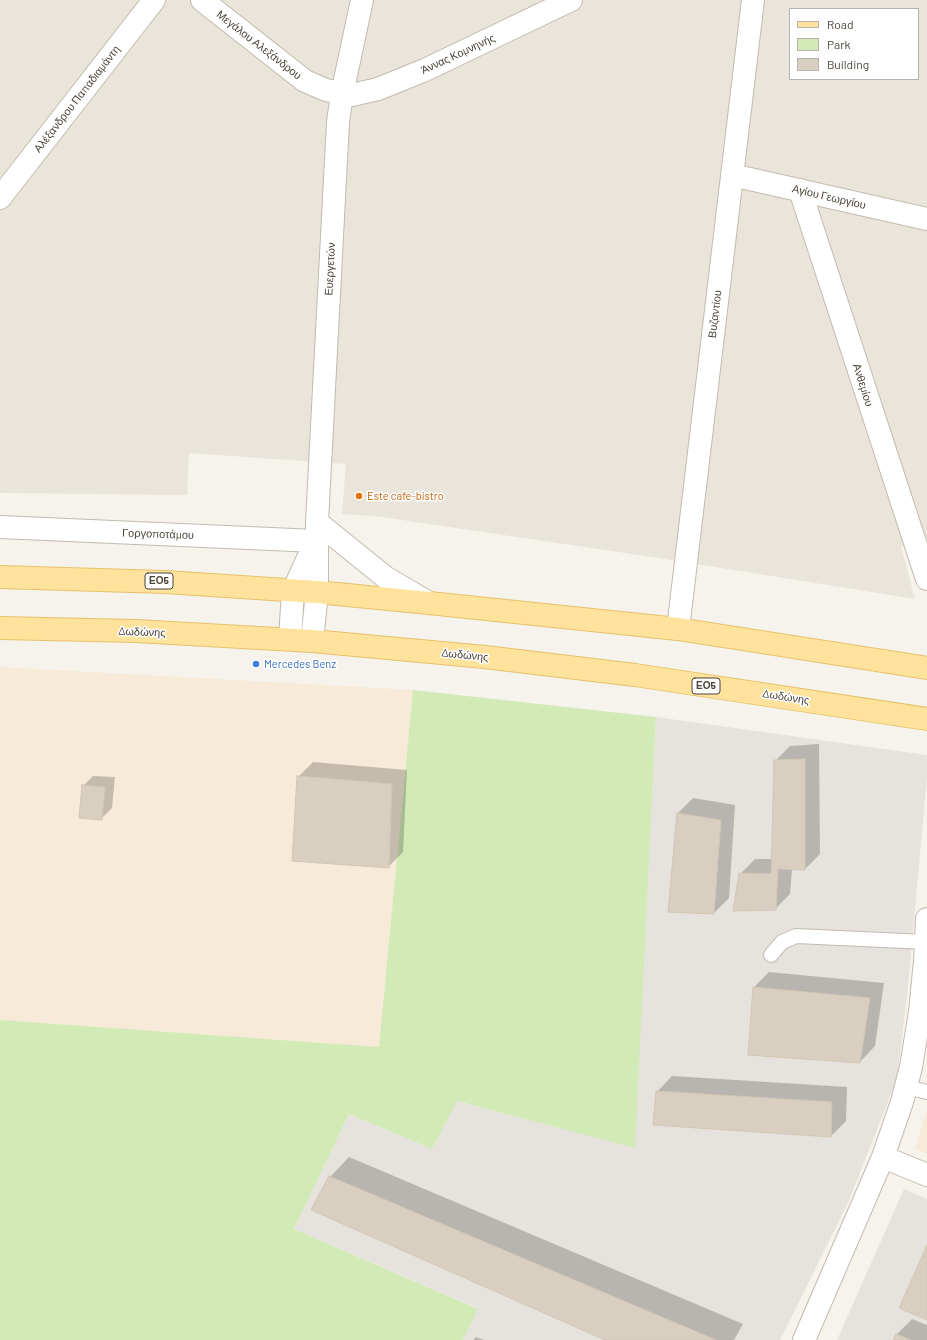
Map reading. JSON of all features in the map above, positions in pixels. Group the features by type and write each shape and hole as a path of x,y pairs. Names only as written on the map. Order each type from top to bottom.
{"main road":[{"name":"ΕΟ5","path":"0,577 165,582 317,592 678,629 927,668"},
{"name":"Δωδώνης","path":"0,628 136,631 312,641 485,657 635,675 927,719"}],"street":[{"name":"Αλέξανδρου Παπαδιαμάντη","path":"0,198 154,0"},
{"name":"Μεγάλου Αλεξάνδρου","path":"202,0 305,81 326,90 342,94"},
{"name":"Ευεργετών","path":"312,641 317,592 317,531 338,122 342,94 362,0"},
{"name":"Άννας Κομνηνής","path":"342,94 352,95 378,89 425,70 571,0"},
{"name":"Βυζαντίου","path":"678,629 753,0"},
{"name":"Αγίου Γεωργίου","path":"732,175 927,219"},
{"name":"Ανθεμίου","path":"800,190 927,579"},
{"name":"Γοργοποτάμου","path":"0,527 317,531"},
{"path":"290,640 293,591 317,531 385,577 428,603"},
{"path":"804,1340 883,1157 906,1087 919,1018 927,919"},
{"path":"883,1157 927,1175"}],"lane":[{"path":"771,955 782,942 796,936 926,942"},
{"path":"906,1087 927,1092"}],"shaded area":[{"path":"0,0 927,0 927,537 901,547 915,599 659,558 375,516 342,514 346,464 189,453 187,495 0,493"},
{"path":"0,667 413,690 379,1047 0,1020"},
{"path":"656,717 927,755 927,777 908,986 897,1079 848,1203 780,1340 463,1340 477,1308 294,1229 349,1114 432,1149 456,1101 634,1147"},
{"path":"927,1110 927,1154 915,1149"},
{"path":"904,1189 927,1199 927,1340 837,1340"}],"green space":[{"path":"413,690 656,717 635,1148 457,1101 432,1149 349,1114 294,1229 478,1309 463,1340 0,1340 0,1020 379,1047"}],"building":[{"path":"805,759 805,870 778,869 776,910 733,911 739,873 771,874 774,760"},
{"path":"297,776 392,784 389,868 292,861"},
{"path":"82,785 105,787 102,820 79,818"},
{"path":"677,813 721,820 714,914 668,912"},
{"path":"753,987 870,998 860,1063 748,1055"},
{"path":"656,1091 832,1102 831,1137 653,1125"},
{"path":"329,1176 716,1340 605,1340 311,1210"},
{"path":"927,1245 927,1320 899,1308"},
{"path":"896,1334 911,1340 893,1340"}],"place":[{"name":"Este cafe-bistro","path":"359,496"},
{"name":"Mercedes Benz","path":"256,664"}]}
